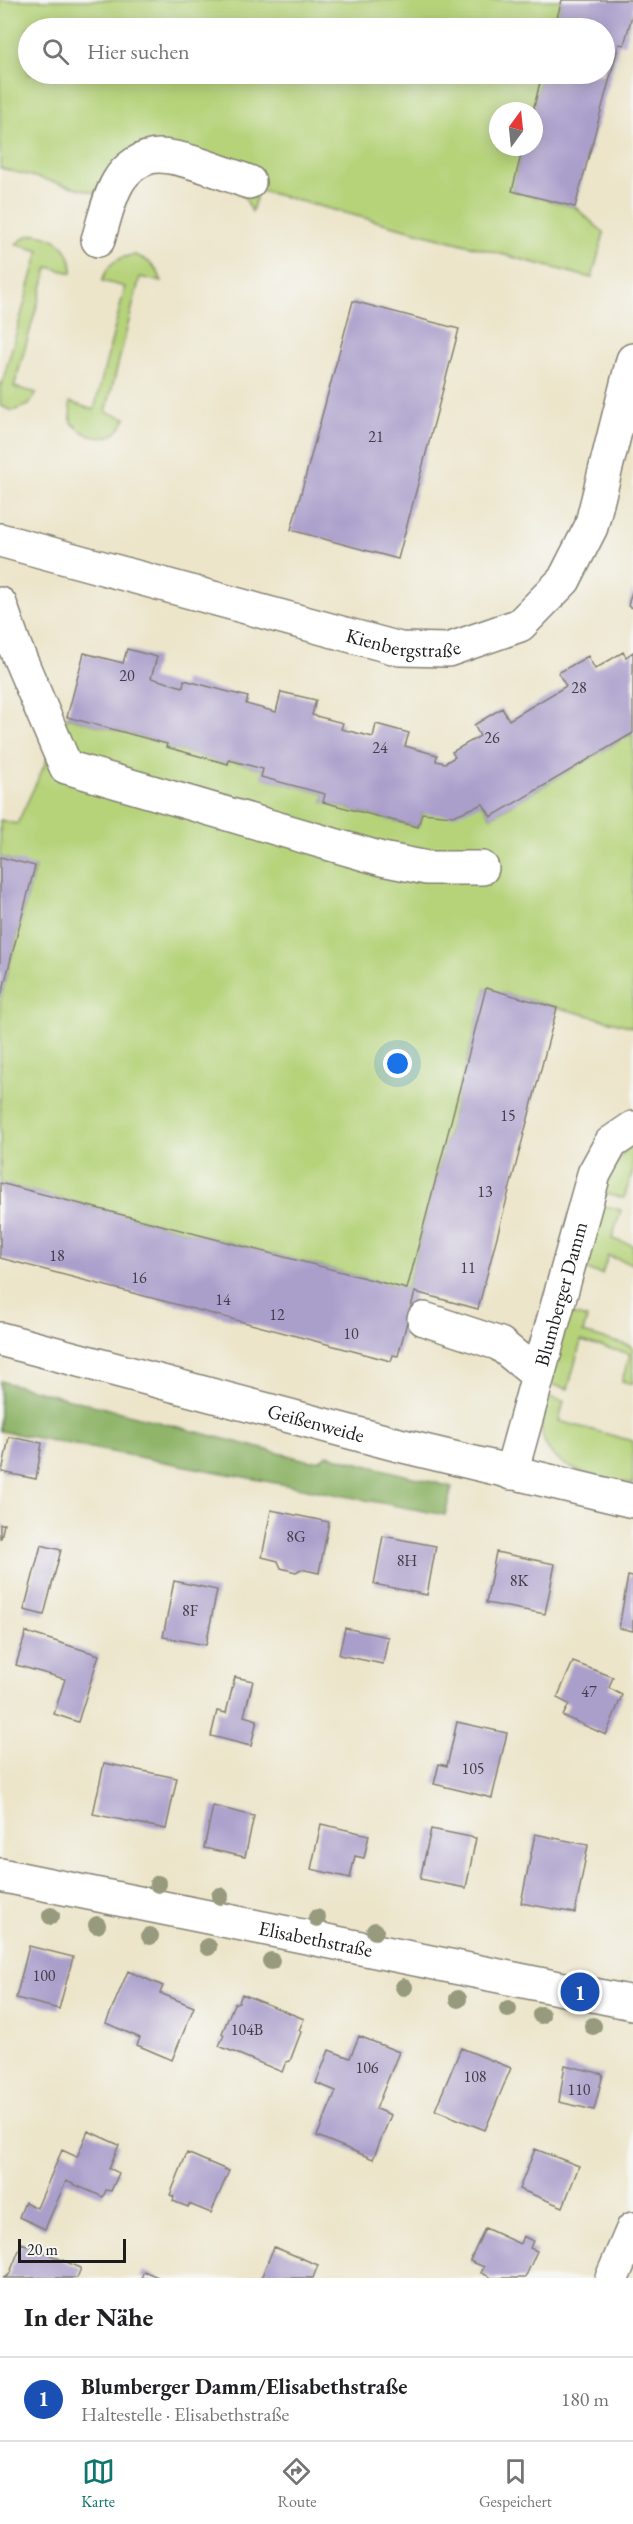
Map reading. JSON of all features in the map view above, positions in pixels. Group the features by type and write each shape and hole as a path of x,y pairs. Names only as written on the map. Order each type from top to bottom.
{"street":[{"path":"98,240 117,184 126,171 138,162 159,156 178,159 249,182"},
{"name":"Kienbergstraße","path":"0,540 400,648 448,650 520,625 564,580 591,527 633,360"},
{"path":"0,604 15,647 66,767 382,859 428,868 482,868"},
{"name":"Blumberger Damm","path":"512,1473 594,1174 611,1143 633,1128"},
{"path":"424,1319 500,1344 528,1367 545,1352"},
{"name":"Geißenweide","path":"0,1339 399,1445 633,1501"},
{"name":"Elisabethstraße","path":"0,1875 633,2003"},
{"path":"612,2278 633,2229"}],"green space":[{"path":"0,0 562,0 557,18 18,18 18,84 540,84 535,102 489,102 489,156 521,156 512,191 575,207 604,233 592,278 258,190 252,212 245,198 235,191 168,170 147,171 96,193 0,168"},
{"path":"36,234 51,238 63,246 70,257 72,273 48,267 14,387 37,393 29,405 13,411 0,406 0,384 2,384 39,251 16,244 27,236"},
{"path":"135,255 153,265 162,282 140,277 106,412 126,418 115,433 101,438 86,433 71,422 70,402 94,410 125,287 102,281 110,265 123,257"},
{"path":"67,717 167,744 167,747 228,764 229,760 263,769 262,777 325,794 323,802 418,827 422,813 483,804 491,817 633,733 633,1027 486,989 407,1289 0,1183 0,1000 35,867 0,857 0,820 17,824"},
{"path":"633,1140 633,1170 624,1198 601,1193 604,1181"},
{"path":"598,1204 621,1210 612,1239 633,1245 633,1264 608,1256 602,1274 580,1268"},
{"path":"568,1313 587,1318 583,1333 630,1346 633,1349 633,1384 622,1381 630,1354 581,1341 568,1389 549,1384"},
{"path":"0,1381 310,1461 320,1460 327,1455 452,1487 445,1515 0,1431"},
{"path":"547,1397 564,1401 559,1421 633,1441 633,1484 579,1471 555,1457 547,1447 541,1430"}],"building":[{"path":"562,0 633,0 633,12 624,45 619,44 615,59 615,18 557,18"},
{"path":"540,84 608,84 575,207 512,191 521,156 543,156 543,102 535,102"},
{"path":"353,301 459,329 398,559 291,530"},
{"path":"633,591 633,608 628,606"},
{"path":"127,649 157,657 151,678 183,687 184,680 248,697 246,704 276,712 281,692 316,700 312,715 343,723 341,729 373,737 376,724 409,733 405,746 437,755 436,761 445,763 455,757 452,752 480,736 474,725 502,708 509,720 566,686 558,673 588,656 595,669 623,652 626,657 633,652 633,733 491,817 483,804 453,816 422,813 418,827 323,802 325,794 261,777 263,769 229,760 228,764 166,747 167,744 67,717 84,653 123,663"},
{"path":"0,857 35,866 1,997 0,997"},
{"path":"486,988 557,1008 478,1309 415,1292 398,1356 393,1355 391,1361 0,1258 0,1183 407,1289"},
{"path":"9,1437 42,1443 36,1479 2,1472"},
{"path":"271,1510 329,1522 319,1573 301,1569 296,1572 281,1568 278,1561 262,1557"},
{"path":"0,1524 4,1524 1,1538 0,1538"},
{"path":"383,1536 436,1546 427,1595 374,1584"},
{"path":"41,1545 61,1550 44,1615 24,1610"},
{"path":"496,1552 555,1564 545,1614 486,1603"},
{"path":"628,1576 633,1577 633,1631 619,1628"},
{"path":"174,1581 217,1590 206,1645 163,1637"},
{"path":"345,1628 388,1637 383,1664 339,1655"},
{"path":"26,1632 99,1655 78,1722 54,1714 65,1679 16,1665"},
{"path":"573,1662 613,1677 609,1688 622,1695 606,1735 563,1716 569,1704 557,1698"},
{"path":"235,1677 253,1681 244,1716 257,1720 251,1746 211,1736 217,1711 226,1713"},
{"path":"457,1722 507,1733 492,1798 434,1784 439,1764 447,1766"},
{"path":"104,1763 177,1778 166,1829 93,1814"},
{"path":"213,1806 254,1816 245,1857 204,1848"},
{"path":"321,1824 369,1835 364,1858 355,1856 350,1878 311,1869"},
{"path":"431,1829 476,1838 466,1888 420,1879"},
{"path":"535,1834 588,1845 575,1913 521,1903"},
{"path":"29,1946 73,1957 59,2009 16,1998"},
{"path":"128,1971 163,1986 160,1993 194,2007 172,2060 137,2045 140,2038 106,2023"},
{"path":"242,1994 304,2019 290,2061 286,2062 282,2072 219,2046 234,2004 239,2002"},
{"path":"359,2036 399,2052 376,2109 391,2115 373,2159 317,2136 336,2091 316,2083 329,2050 350,2058"},
{"path":"461,2048 511,2068 485,2130 435,2110"},
{"path":"565,2065 603,2074 594,2110 559,2102"},
{"path":"88,2131 119,2145 109,2168 119,2173 111,2191 106,2190 103,2197 66,2181 45,2229 19,2217 25,2202 37,2208 62,2150 77,2157"},
{"path":"535,2149 579,2166 563,2207 519,2189"},
{"path":"187,2153 229,2171 211,2213 189,2204 188,2207 173,2201 174,2197 170,2195"},
{"path":"485,2228 520,2244 523,2236 533,2241 530,2248 537,2251 525,2278 492,2278 481,2273 484,2267 470,2261"},
{"path":"22,2243 81,2268 77,2278 3,2278 9,2275"},
{"path":"274,2247 318,2265 313,2278 261,2278"},
{"path":"144,2271 160,2278 141,2278"}],"place":[{"name":"Blumberger Damm/Elisabethstraße","path":"580,1992"}]}
